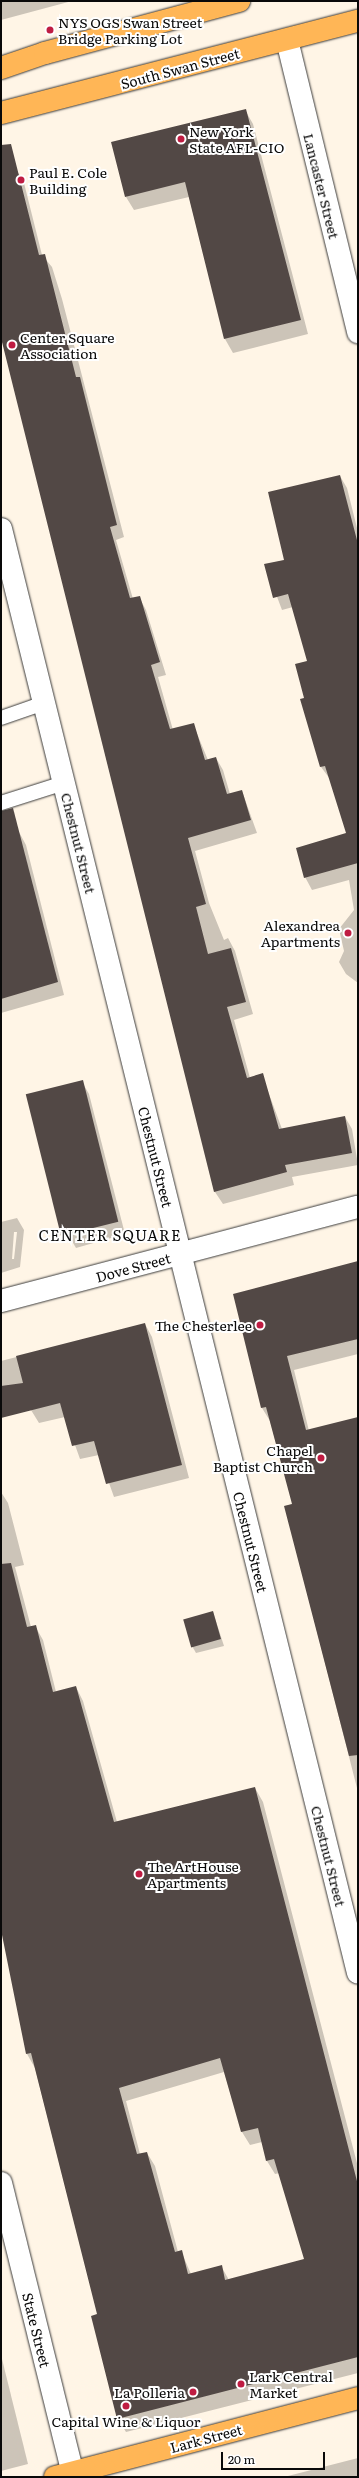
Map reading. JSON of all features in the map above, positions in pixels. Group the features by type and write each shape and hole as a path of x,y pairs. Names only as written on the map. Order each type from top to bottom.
{"main road":[{"path":"1,68 87,42 239,1"},
{"name":"South Swan Street","path":"1,113 358,21"},
{"name":"Lark Street","path":"67,2475 358,2398"}],"street":[{"name":"Lancaster Street","path":"287,40 358,332"},
{"name":"Chestnut Street","path":"1,529 358,1972"},
{"name":"Dove Street","path":"1,1302 358,1207"},
{"name":"State Street","path":"1,2183 67,2475"}],"lane":[{"path":"1,718 44,702"},
{"path":"1,803 64,783"}],"building":[{"path":"246,109 301,320 224,339 185,182 125,197 111,142"},
{"path":"11,144 39,255 45,254 76,377 80,377 117,525 110,527 130,598 140,596 160,662 151,665 170,729 194,723 205,760 216,757 227,794 242,790 251,820 188,838 206,904 196,907 208,954 231,948 246,1002 227,1007 247,1078 263,1073 279,1129 345,1116 352,1153 285,1165 287,1172 214,1192 1,338 1,145"},
{"path":"340,475 358,544 358,863 304,878 296,848 346,833 325,766 320,767 300,699 304,698 295,664 307,661 288,594 273,598 264,564 284,560 268,492"},
{"path":"13,808 58,982 1,999 1,811"},
{"path":"83,1080 118,1222 61,1236 26,1094"},
{"path":"358,1261 358,1339 287,1356 306,1430 358,1417 358,1755 349,1756 284,1506 292,1504 266,1407 261,1408 233,1294"},
{"path":"145,1323 182,1465 106,1484 94,1441 72,1446 60,1403 1,1418 1,1386 23,1383 16,1356"},
{"path":"11,1563 27,1627 36,1625 53,1692 76,1686 114,1822 255,1787 358,2185 358,2357 117,2419 91,2316 97,2314 31,2053 26,2054 1,1930 1,1564","holes":["220,2058 241,2132 258,2128 266,2161 274,2159 304,2259 225,2280 222,2265 188,2274 182,2250 175,2252 147,2152 137,2154 119,2088"]},
{"path":"213,1611 221,1639 191,1647 183,1620"}],"place":[{"name":"NYS OGS Swan Street Bridge Parking Lot","path":"50,30"},
{"name":"New York State AFL-CIO","path":"181,139"},
{"name":"Paul E. Cole Building","path":"21,180"},
{"name":"Center Square Association","path":"12,345"},
{"name":"Alexandrea Apartments","path":"348,933"},
{"name":"The Chesterlee","path":"260,1325"},
{"name":"Chapel Baptist Church","path":"321,1458"},
{"name":"The ArtHouse Apartments","path":"139,1874"},
{"name":"Lark Central Market","path":"241,2384"},
{"name":"La Polleria","path":"193,2392"},
{"name":"Capital Wine & Liquor","path":"126,2406"}],"district":[{"name":"CENTER SQUARE","path":"110,1235"}]}
